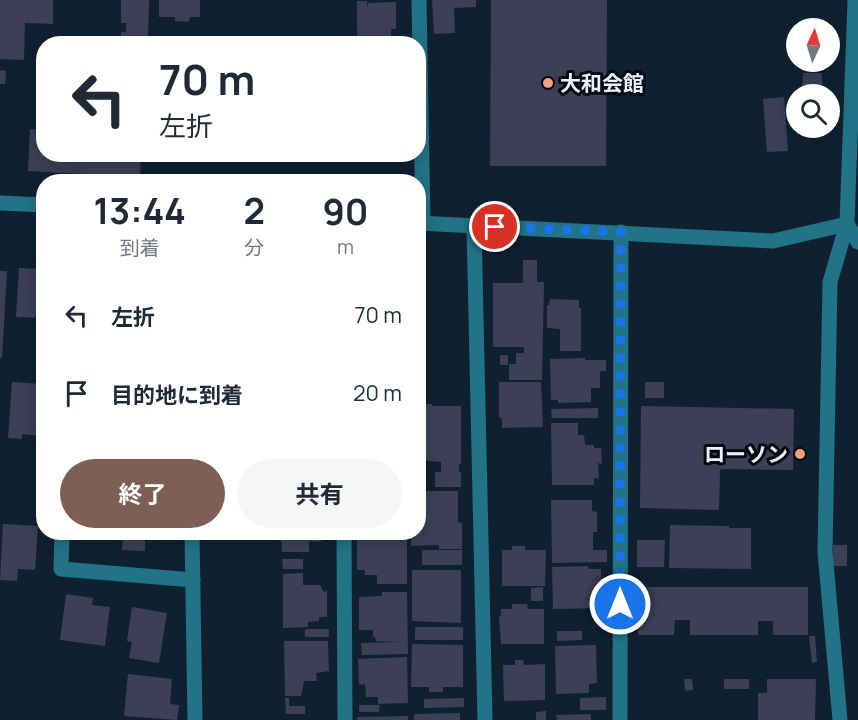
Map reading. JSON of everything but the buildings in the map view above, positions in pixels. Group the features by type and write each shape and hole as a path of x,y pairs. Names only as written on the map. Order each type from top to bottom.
{"street":[{"path":"419,0 419,36"},
{"path":"840,720 825,552 830,282 847,224 855,0"},
{"path":"0,203 36,205"},
{"path":"426,223 773,241 847,224"},
{"path":"847,224 858,242"},
{"path":"474,226 485,720"},
{"path":"620,720 621,232"},
{"path":"62,540 61,569 193,580"},
{"path":"192,540 195,720"},
{"path":"344,540 345,720"}],"place":[{"name":"大和会館","path":"548,83"},
{"name":"ローソン","path":"800,454"}],"route":[{"path":"495,227 621,232 620,604"}]}
